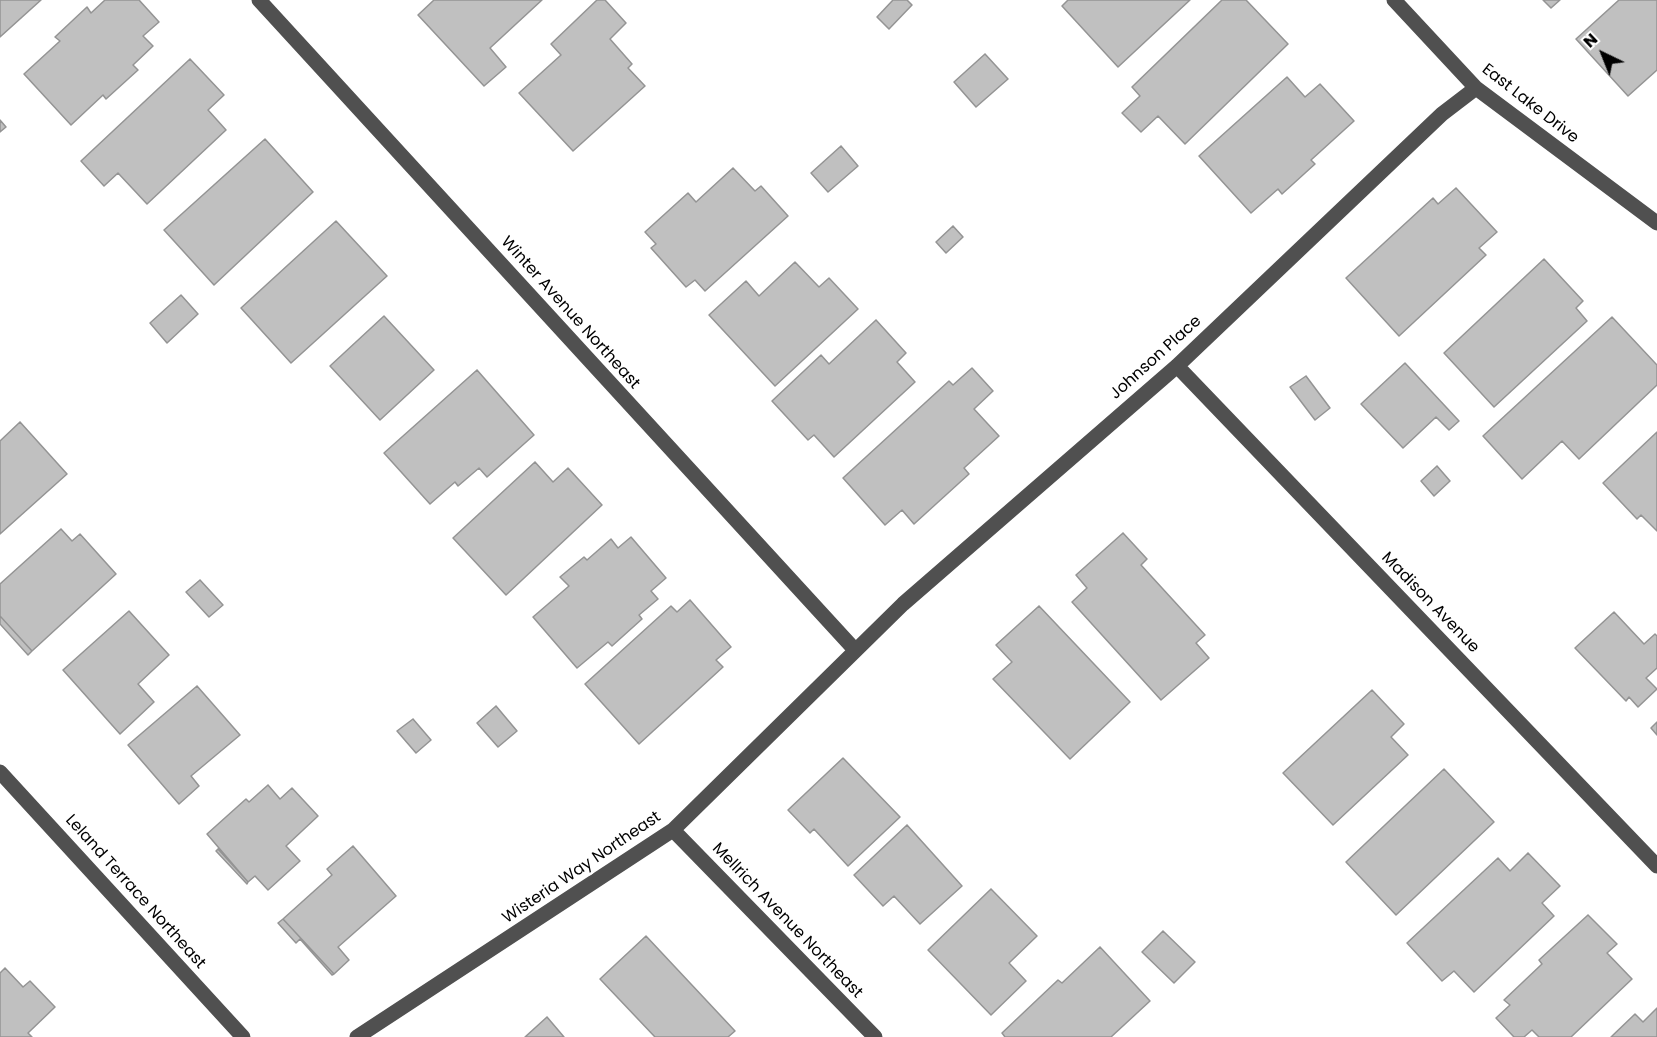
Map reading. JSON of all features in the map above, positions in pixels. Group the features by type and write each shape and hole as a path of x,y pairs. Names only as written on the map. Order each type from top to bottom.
{"street":[{"name":"Winter Avenue Northeast","path":"259,0 855,650"},
{"name":"East Lake Drive","path":"1394,0 1476,88 1657,223"},
{"name":"Johnson Place","path":"855,650 903,604 1177,366 1442,114 1476,88"},
{"name":"Madison Avenue","path":"1177,366 1657,866"},
{"name":"Wisteria Way Northeast","path":"357,1037 673,830 855,650"},
{"name":"Leland Terrace Northeast","path":"0,771 243,1037"},
{"name":"Mellrich Avenue Northeast","path":"673,830 876,1037"}],"building":[{"path":"0,0 41,0 0,37"},
{"path":"105,0 139,0 159,22 143,36 153,46 133,65 138,70 106,99 103,95 71,125 24,74 60,41 55,37 87,7 91,13"},
{"path":"434,0 542,0 490,48 506,67 484,86 418,15"},
{"path":"597,0 605,0 626,23 610,39 632,64 628,68 645,86 573,151 519,93 561,55 551,44"},
{"path":"893,0 907,0 912,5 889,29 877,17"},
{"path":"1068,0 1190,0 1118,67 1062,6"},
{"path":"1222,0 1246,0 1288,44 1185,144 1158,116 1141,132 1122,113 1140,96 1132,87"},
{"path":"1543,0 1560,0 1551,8"},
{"path":"1619,0 1657,0 1657,70 1628,96 1576,39"},
{"path":"985,54 1008,79 976,107 954,82"},
{"path":"190,59 224,95 208,110 226,130 147,204 118,173 104,186 81,161"},
{"path":"1287,77 1305,97 1320,84 1354,121 1311,160 1315,164 1282,194 1278,189 1251,213 1199,156"},
{"path":"0,120 6,127 0,132"},
{"path":"265,139 313,192 214,285 164,230"},
{"path":"841,146 858,166 828,192 811,173"},
{"path":"733,168 755,191 761,186 788,216 705,291 695,280 686,287 651,248 656,244 645,232 688,193 696,202"},
{"path":"1456,188 1497,232 1479,248 1486,255 1399,336 1346,278 1433,198 1438,204"},
{"path":"336,221 387,276 291,363 241,308"},
{"path":"953,226 963,237 946,253 936,242"},
{"path":"1544,259 1583,301 1576,308 1587,321 1494,407 1444,353"},
{"path":"795,262 819,287 829,278 858,309 775,386 709,315 746,281 759,296"},
{"path":"181,295 198,314 167,343 150,323"},
{"path":"384,316 434,370 380,420 330,366"},
{"path":"1612,317 1657,365 1657,385 1579,459 1562,441 1522,479 1483,436"},
{"path":"876,320 906,353 897,362 915,382 834,457 814,435 808,440 772,401 821,355 829,364"},
{"path":"1405,363 1459,421 1449,430 1436,417 1403,448 1361,404"},
{"path":"972,368 993,391 974,409 999,436 964,468 969,474 914,524 902,510 885,525 843,478 949,381 953,385"},
{"path":"477,370 534,435 487,477 479,468 458,486 455,482 430,504 384,453"},
{"path":"1306,376 1330,408 1315,420 1290,387"},
{"path":"20,422 67,474 0,534 0,441"},
{"path":"1657,432 1657,531 1641,515 1637,519 1603,483"},
{"path":"535,462 553,482 568,468 602,505 506,595 453,538"},
{"path":"1437,466 1450,481 1434,496 1421,481"},
{"path":"61,529 72,541 80,534 116,574 32,651 0,616 0,584"},
{"path":"1123,533 1147,559 1141,565 1205,635 1196,643 1209,658 1161,700 1072,602 1087,588 1076,575"},
{"path":"631,537 666,578 651,591 658,599 639,615 642,619 612,646 608,642 577,668 533,617 569,586 560,577 584,557 587,560 611,539 618,548"},
{"path":"200,580 223,605 209,617 186,592"},
{"path":"690,600 731,647 716,660 723,667 639,744 585,684 671,606 677,612"},
{"path":"1039,606 1130,702 1070,759 993,679 1012,662 996,645"},
{"path":"129,611 169,655 138,684 154,702 120,734 63,670"},
{"path":"1614,612 1644,644 1655,634 1657,636 1657,668 1646,678 1657,689 1638,707 1629,697 1626,701 1575,648"},
{"path":"0,616 32,651 28,655 0,624"},
{"path":"197,686 240,735 191,776 199,786 179,804 128,745"},
{"path":"1372,690 1404,724 1391,737 1408,755 1333,825 1283,773"},
{"path":"496,706 517,731 498,747 477,723"},
{"path":"413,719 431,740 416,753 397,731"},
{"path":"1657,722 1657,735 1651,728"},
{"path":"843,758 900,817 848,866 814,829 810,833 788,810"},
{"path":"1444,769 1494,822 1396,915 1346,862"},
{"path":"268,785 280,799 292,788 318,816 286,846 300,861 268,890 255,876 248,882 207,834 246,799 249,802"},
{"path":"907,825 962,886 920,924 894,896 883,906 854,875"},
{"path":"353,846 396,896 338,947 349,960 334,974 283,919 332,875 327,869"},
{"path":"218,849 248,882 247,884 216,851"},
{"path":"1528,853 1560,886 1542,903 1554,916 1474,992 1454,971 1442,981 1407,943 1498,858 1510,871"},
{"path":"991,889 1037,936 1009,963 1026,981 991,1015 928,950"},
{"path":"1588,915 1617,944 1607,953 1632,979 1571,1037 1539,1037 1532,1030 1524,1037 1514,1037 1496,1018 1510,1005 1504,1000 1542,964 1539,960"},
{"path":"283,919 334,974 332,975 300,939 296,943 278,923"},
{"path":"1163,931 1195,962 1174,983 1142,952"},
{"path":"646,936 735,1031 728,1037 655,1037 600,979"},
{"path":"1100,947 1150,1001 1111,1037 1005,1037 1002,1033 1058,980 1062,983"},
{"path":"5,968 23,987 30,981 55,1007 28,1033 32,1037 0,1037 0,973"},
{"path":"1657,1008 1657,1037 1611,1037 1635,1014 1643,1022"},
{"path":"547,1017 564,1037 525,1037"}]}
